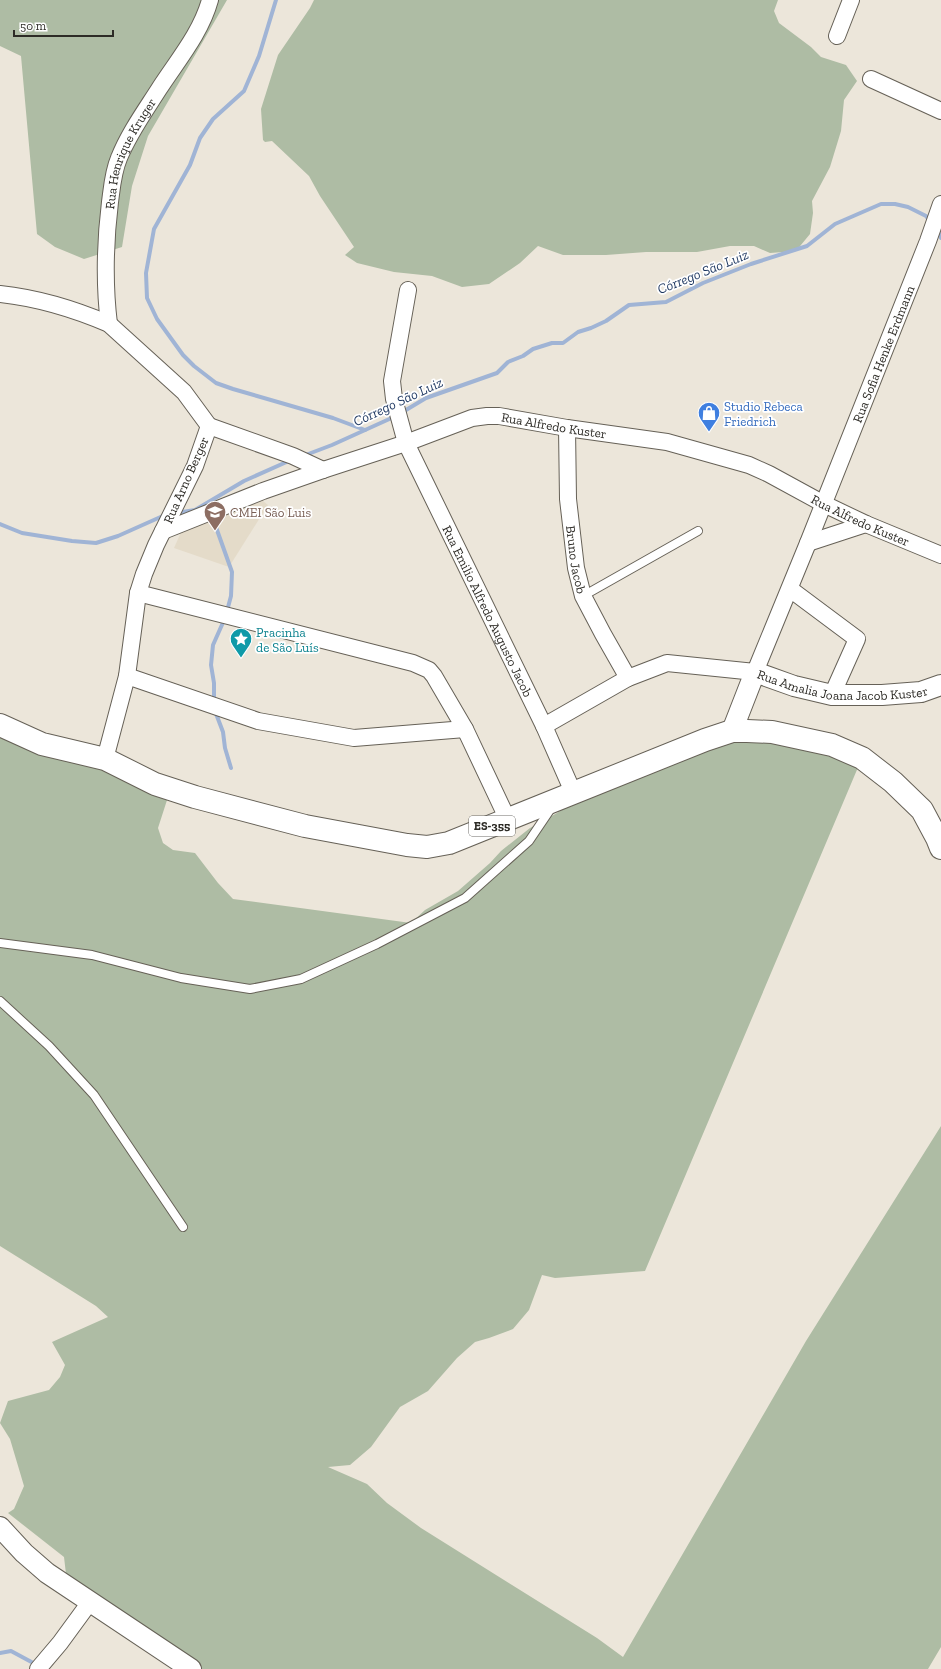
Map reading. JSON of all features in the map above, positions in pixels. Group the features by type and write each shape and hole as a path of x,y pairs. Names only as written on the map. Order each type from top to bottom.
{"main road":[{"name":"ES-355","path":"0,725 42,744 105,759 155,784 195,797 305,826 407,846 427,847 449,843 566,795 732,731 772,732 832,745 862,758 893,782 922,810 938,838 941,848"}],"street":[{"name":"Rua Henrique Kruger","path":"109,324 106,298 105,266 113,178 118,159 124,145 140,119 201,27 210,0"},
{"path":"837,36 851,0"},
{"path":"872,79 941,112"},
{"name":"Rua Sofia Henke Erdmann","path":"755,672 790,590 928,241 941,204"},
{"name":"Rua Emilio Alfredo Augusto Jacob","path":"408,290 393,372 392,389 405,437 544,726 566,795"},
{"name":"Rua Arno Berger","path":"0,294 50,304 109,324 184,392 209,426 195,466 163,531 138,593 126,676 105,759"},
{"name":"Rua Alfredo Kuster","path":"163,531 405,437 472,418 486,416 517,418 567,428 667,442 749,465 866,524 941,555"},
{"path":"209,426 293,456 322,470"},
{"name":"Bruno Jacob","path":"567,428 568,499 576,568 583,596 628,678"},
{"path":"808,543 866,524"},
{"path":"790,590 857,640 832,695"},
{"path":"138,593 413,663 429,670 465,729 508,820"},
{"name":"Rua Amalia Joana Jacob Kuster","path":"544,726 628,678 667,663 755,672 794,686 832,695 882,695 921,692 941,685"},
{"path":"732,731 755,672"},
{"path":"126,676 258,721 354,738 465,729"},
{"path":"0,1526 24,1553 47,1573 191,1669"},
{"path":"38,1669 65,1637 90,1602"}],"lane":[{"path":"583,596 698,531"},
{"path":"0,943 92,955 181,978 250,989 302,979 377,944 465,898 529,841 566,795"},
{"path":"0,1001 49,1046 94,1095 183,1227"}],"shaded area":[{"name":"CMEI São Luis","path":"253,493 268,505 229,567 174,548 182,530"}],"green space":[{"path":"0,0 227,0 148,136 132,186 122,247 84,259 55,247 37,234 21,56 0,46"},
{"path":"314,0 778,0 774,11 779,23 811,47 821,57 846,65 857,81 844,100 841,131 830,167 812,201 813,213 810,234 796,251 770,253 754,246 730,246 697,252 563,255 538,246 520,263 489,284 462,287 432,276 394,272 357,263 345,255 354,247 320,196 309,176 272,141 265,142 263,140 261,109 278,55"},
{"path":"0,732 73,750 168,797 158,828 163,843 173,850 195,853 218,883 233,899 411,923 425,910 458,891 490,863 501,851 530,828 557,813 599,784 697,743 764,733 859,765 645,1271 555,1278 542,1275 529,1310 513,1329 475,1342 457,1358 428,1391 400,1407 371,1447 350,1465 328,1467 367,1484 387,1503 421,1528 597,1638 623,1657 806,1341 941,1126 941,1647 928,1669 198,1669 66,1574 64,1557 8,1513 14,1509 24,1486 10,1439 0,1423 8,1401 49,1390 60,1377 65,1365 52,1342 108,1317 96,1306 0,1246"}],"waterway":[{"path":"276,0 259,56 244,91 213,119 200,138 190,165 154,229 146,273 147,298 157,319 183,355 194,366 216,383 333,418 365,430"},
{"name":"Córrego São Luiz","path":"401,413 426,398 497,373 508,362 523,356 533,349 552,343 563,343 578,332 606,321 629,305 666,302 703,283 751,264 807,246 835,224 881,204 895,204 908,207 926,216 930,221"},
{"name":"Córrego São Luiz","path":"937,229 941,238"},
{"name":"Córrego São Luiz","path":"303,456 332,445 396,416"},
{"name":"Córrego São Luiz","path":"176,513 195,510 244,481 291,460"},
{"name":"Córrego São Luiz","path":"0,524 22,533 72,541 96,543 118,536 165,515"},
{"path":"212,516 232,572 231,596 227,611"},
{"path":"214,702 214,683 211,665 213,645 225,618"},
{"path":"215,711 223,732 225,748 231,768"},
{"path":"0,1653 11,1651 37,1665"}],"place":[{"name":"Studio Rebeca Friedrich","path":"709,432"},
{"name":"CMEI São Luis","path":"215,532"},
{"name":"Pracinha de São Luís","path":"241,658"}]}
